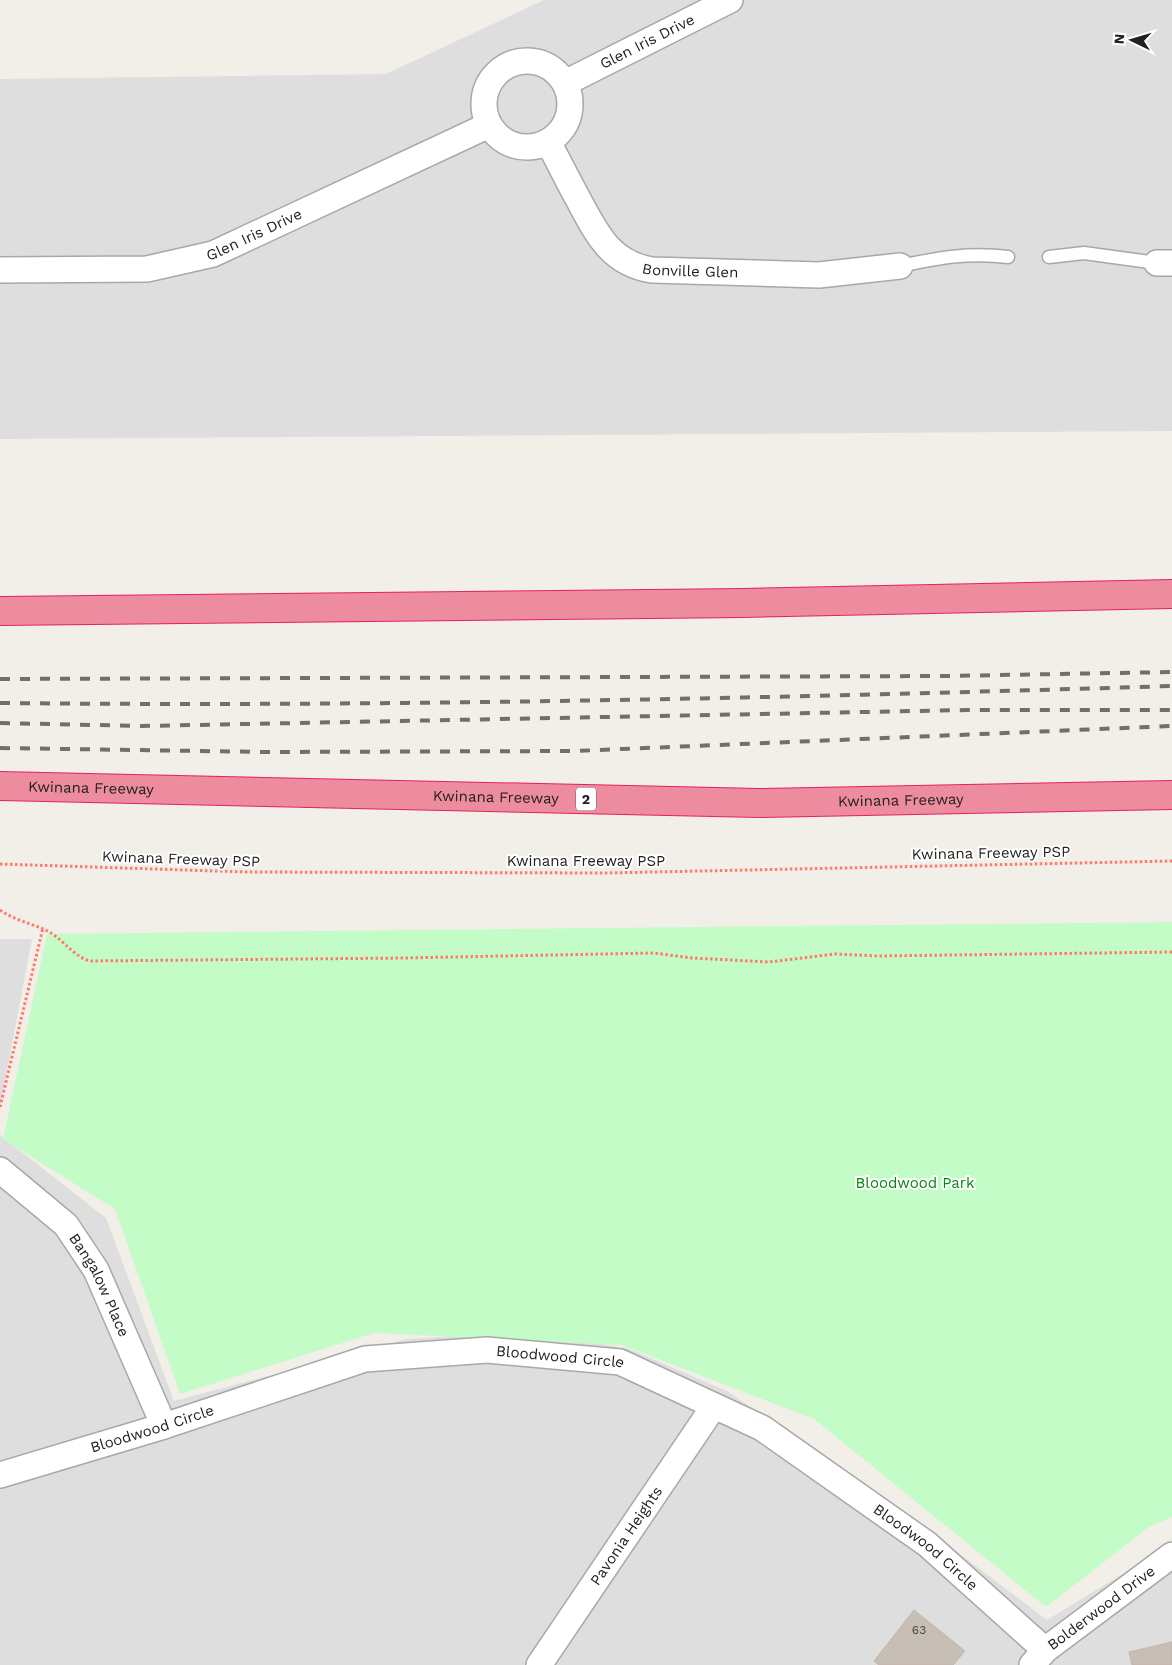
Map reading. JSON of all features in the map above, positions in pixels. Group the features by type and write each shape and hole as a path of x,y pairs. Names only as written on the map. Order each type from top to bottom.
{"highway":[{"path":"0,611 743,604 1172,594"},
{"name":"Kwinana Freeway","path":"0,786 759,803 1172,795"}],"street":[{"name":"Glen Iris Drive","path":"565,83 730,0"},
{"path":"522,60 539,62 554,70 565,83 570,99 569,116 561,131 548,142 532,147 515,146 500,138 489,125 484,109 486,92 493,76 506,65 522,60"},
{"name":"Glen Iris Drive","path":"0,270 147,269 213,254 489,125"},
{"name":"Bonville Glen","path":"548,142 596,232 614,253 632,265 652,270 819,275 900,266"},
{"name":"Bangalow Place","path":"0,1170 66,1225 96,1270 164,1426"},
{"name":"Bloodwood Circle","path":"0,1475 164,1426 365,1359 487,1350 620,1362 762,1428 927,1544 1039,1658"},
{"name":"Pavonia Heights","path":"539,1665 714,1406"},
{"name":"Bolderwood Drive","path":"1039,1658 1172,1555"}],"lane":[{"path":"1049,257 1084,253 1165,263"},
{"path":"900,266 941,257 978,254 1008,257"}],"path":[{"name":"Kwinana Freeway PSP","path":"0,864 247,872 606,873 1172,861"},
{"path":"0,910 14,920 43,928 63,942 80,958 89,961 654,953 692,958 769,962 835,954 879,956 1172,952"},
{"path":"0,1107 43,928"}],"shaded area":[{"path":"544,0 1172,0 1172,431 0,439 0,79 386,74"},
{"path":"0,939 32,939 0,1108"},
{"path":"0,1135 106,1218 174,1401 407,1339 527,1332 627,1348 727,1391 902,1510 1047,1620 1172,1544 1172,1665 0,1665"}],"green space":[{"name":"Bloodwood Park","path":"1172,922 1172,1517 1149,1527 1046,1607 814,1419 622,1345 374,1333 180,1394 115,1209 3,1139 47,934"}],"building":[{"path":"914,1610 965,1651 953,1665 879,1665 874,1661"},
{"path":"1172,1642 1172,1665 1132,1665 1129,1652"}],"railway":[{"path":"0,679 945,676 1172,672"},
{"path":"0,703 440,703 1172,686"},
{"path":"0,723 142,726 967,710 1172,710"},
{"path":"0,748 267,752 575,751 1172,726"}]}
